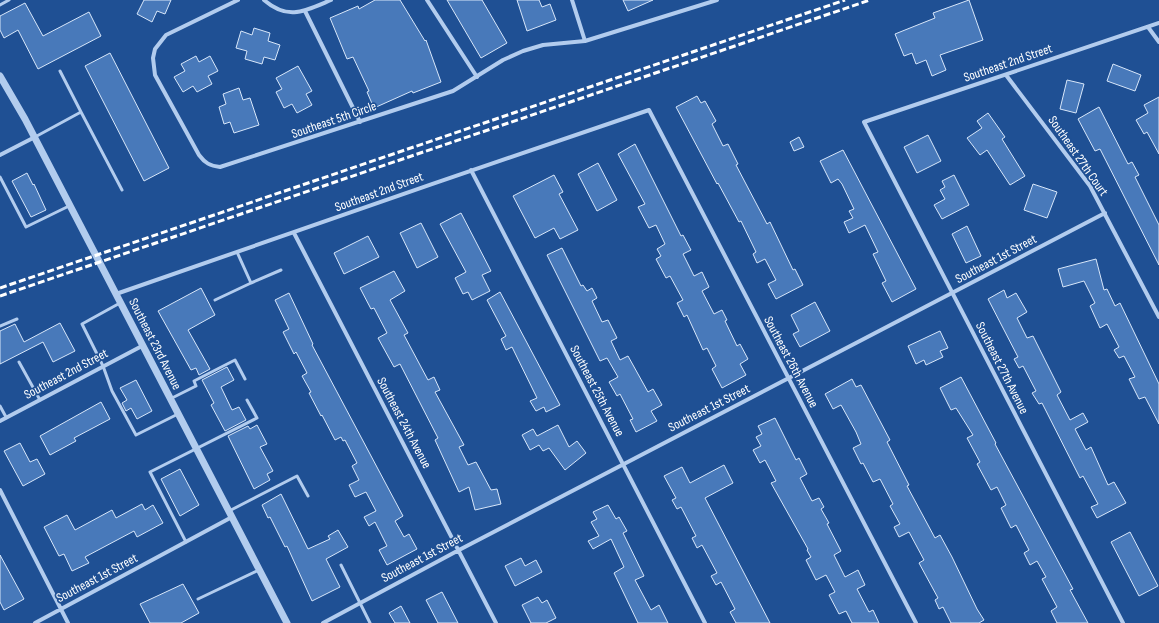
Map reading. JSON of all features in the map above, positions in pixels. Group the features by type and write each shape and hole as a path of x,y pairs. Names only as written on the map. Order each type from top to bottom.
{"street":[{"name":"Southeast 5th Circle","path":"238,0 173,30 166,35 156,49 153,62 155,75 199,155 204,162 212,166 228,166 453,91 503,60 523,51 543,45 585,41 717,0"},
{"path":"264,0 272,6 288,12 297,13 331,0"},
{"path":"427,0 477,77"},
{"path":"572,0 585,41"},
{"path":"305,11 360,122"},
{"name":"Southeast 2nd Street","path":"864,122 1159,23"},
{"path":"1148,27 1159,42"},
{"name":"Southeast 27th Court","path":"1006,75 1090,186 1159,317"},
{"name":"Southeast 23rd Avenue","path":"0,76 35,138 287,623"},
{"name":"Southeast 2nd Street","path":"115,294 294,233 470,170 649,110"},
{"name":"Southeast 26th Avenue","path":"649,110 916,623"},
{"name":"Southeast 27th Avenue","path":"864,122 1123,623"},
{"path":"0,155 35,138"},
{"name":"Southeast 25th Avenue","path":"470,170 624,464 705,623"},
{"name":"Southeast 1st Street","path":"323,623 459,550 1105,213"},
{"name":"Southeast 24th Avenue","path":"294,233 496,623"},
{"name":"Southeast 2nd Street","path":"0,421 142,346"},
{"path":"0,490 68,623"},
{"name":"Southeast 1st Street","path":"35,623 186,542 230,514"}],"lane":[{"path":"0,5 9,0"},
{"path":"60,71 122,190"},
{"path":"35,138 81,112"},
{"path":"0,177 26,228 69,206"},
{"path":"237,252 251,283"},
{"path":"215,300 281,270"},
{"path":"120,303 82,324 103,366 112,391 136,435 178,414"},
{"path":"0,326 17,319"},
{"path":"170,399 196,386 194,381 235,360 245,379"},
{"path":"18,362 40,400"},
{"path":"186,542 150,472 257,418 247,400"},
{"path":"0,406 6,418"},
{"path":"230,514 297,476 308,496"},
{"path":"341,565 370,623"},
{"path":"198,599 259,570"}],"building":[{"path":"144,0 171,0 165,14 157,11 152,22 137,14"},
{"path":"375,0 400,0 425,41 426,40 441,82 413,93 412,91 374,108 367,92 369,91 353,57 347,59 330,18 358,6 359,9"},
{"path":"447,0 482,0 507,43 481,58"},
{"path":"517,0 539,0 542,7 550,4 556,20 527,31"},
{"path":"623,0 653,0 628,11"},
{"path":"969,0 983,40 940,55 946,70 932,76 926,60 916,64 912,53 904,56 895,34 935,18 933,13"},
{"path":"25,3 43,36 89,12 101,36 38,69 18,30 4,38 0,30 0,16"},
{"path":"254,28 270,33 268,41 280,45 275,60 264,57 262,64 245,59 247,51 236,48 241,31 252,35"},
{"path":"110,53 169,168 144,181 85,66"},
{"path":"196,56 199,62 210,56 218,71 208,76 212,84 197,92 193,86 183,92 174,77 185,71 181,64"},
{"path":"1113,64 1141,75 1135,91 1107,81"},
{"path":"298,66 312,91 306,94 312,105 297,113 292,104 284,108 276,92 282,89 276,78"},
{"path":"1067,80 1084,84 1076,113 1060,109"},
{"path":"239,88 243,100 250,98 259,125 234,133 230,122 224,124 219,107 226,104 223,94"},
{"path":"697,96 701,103 705,101 716,121 712,124 723,146 728,144 738,164 736,165 767,224 770,222 793,270 795,269 803,285 776,299 768,284 776,280 765,259 757,263 753,254 756,252 741,221 739,222 718,183 717,184 676,107"},
{"path":"1159,97 1159,154 1147,132 1144,134 1136,120 1148,113 1144,105"},
{"path":"1099,107 1128,164 1132,162 1139,175 1135,177 1159,225 1159,265 1100,149 1095,151 1078,119"},
{"path":"988,113 1005,137 1002,139 1025,176 1010,185 987,150 980,155 967,138 982,128 977,121"},
{"path":"928,135 941,161 917,173 904,147"},
{"path":"799,137 804,147 794,151 790,142"},
{"path":"635,144 681,236 683,235 691,250 683,254 694,276 702,272 709,287 702,291 714,314 722,310 727,320 725,321 737,346 740,344 748,359 740,364 746,375 722,388 712,369 716,366 707,348 703,350 687,315 684,317 677,303 683,300 670,276 666,278 656,259 661,256 657,249 665,244 656,225 649,228 638,207 645,204 618,154"},
{"path":"843,150 916,289 892,302 882,283 886,281 873,254 878,252 865,225 849,233 844,222 853,218 849,211 854,209 842,184 838,179 831,183 820,161"},
{"path":"598,163 617,200 597,211 578,174"},
{"path":"27,173 33,185 34,184 46,210 31,217 12,181"},
{"path":"554,175 563,192 559,194 578,230 560,239 554,228 535,238 513,196"},
{"path":"954,175 969,205 942,219 934,205 945,199 940,190 945,187 942,181"},
{"path":"1033,184 1057,192 1047,218 1024,210"},
{"path":"461,213 491,271 482,275 490,291 472,300 468,292 463,294 455,278 466,272 440,224"},
{"path":"421,223 438,257 417,268 400,233"},
{"path":"967,226 981,256 966,263 952,234"},
{"path":"368,236 379,257 344,274 334,253"},
{"path":"562,248 581,286 583,285 587,291 592,288 597,298 592,301 602,322 608,320 617,338 611,341 620,360 628,356 648,392 653,389 662,405 651,411 657,421 636,432 630,420 633,419 620,394 617,396 609,382 618,377 607,358 600,361 547,255"},
{"path":"1096,259 1104,290 1107,289 1115,306 1120,303 1159,384 1159,424 1145,397 1139,399 1129,379 1135,377 1124,356 1119,358 1114,350 1119,347 1107,324 1100,328 1090,306 1095,303 1084,281 1063,287 1058,269"},
{"path":"394,271 405,291 390,300 408,333 404,335 428,380 434,377 440,390 435,392 464,445 459,447 468,465 476,462 491,490 497,489 501,504 475,510 469,487 459,492 435,440 438,438 400,364 394,367 378,338 387,333 374,308 371,309 360,288"},
{"path":"201,288 215,315 188,330 210,369 199,375 196,368 191,370 158,311"},
{"path":"1004,290 1007,298 1016,293 1027,312 1017,318 1027,338 1033,336 1061,392 1057,395 1070,420 1083,413 1088,422 1075,429 1086,450 1091,447 1108,485 1114,482 1126,503 1097,518 1091,507 1098,504 1083,476 1080,478 1042,403 1039,404 1032,393 1036,391 1023,366 1019,368 1014,359 1018,357 988,299"},
{"path":"500,292 560,405 546,412 544,407 536,411 530,401 537,398 512,347 506,350 501,339 506,336 487,300"},
{"path":"289,293 313,344 312,345 403,516 395,521 404,537 409,534 417,549 387,565 379,550 387,546 375,522 369,526 364,517 376,511 366,492 355,497 349,485 359,480 352,466 357,463 345,440 343,441 341,437 335,440 322,415 321,416 309,393 311,392 302,376 307,373 296,352 294,354 283,332 289,329 275,300"},
{"path":"815,302 830,331 800,347 793,334 799,331 791,315"},
{"path":"60,323 75,351 53,362 43,342 0,364 0,331 15,324 24,342"},
{"path":"940,331 948,348 940,351 943,357 926,365 924,360 916,364 908,346"},
{"path":"227,367 234,380 221,387 232,410 239,407 246,420 225,431 211,405 214,403 202,380"},
{"path":"961,377 996,443 995,444 1073,589 1070,590 1088,623 1057,623 1051,611 1057,607 1042,579 1046,577 1037,561 1030,565 1024,553 1029,550 1016,525 1011,528 1001,508 1006,505 997,487 991,490 977,464 980,462 967,438 973,435 956,408 951,410 940,388"},
{"path":"852,379 856,387 861,385 890,440 887,442 909,485 907,486 935,538 940,535 952,557 977,609 984,620 979,623 951,623 943,607 939,609 935,600 938,598 919,563 924,560 909,532 899,537 894,527 900,524 890,506 893,504 880,479 873,482 863,463 861,464 853,448 861,444 856,432 841,405 833,409 825,394"},
{"path":"136,380 152,411 137,419 131,408 126,411 122,403 127,400 120,388"},
{"path":"101,402 110,419 74,438 76,441 50,455 40,436"},
{"path":"775,418 796,460 799,458 807,474 800,478 812,501 819,498 824,507 821,509 829,523 827,524 841,551 834,555 845,577 858,570 865,585 857,589 869,612 873,610 879,623 852,623 846,611 839,614 829,595 835,592 826,575 816,580 806,560 811,557 807,550 808,549 771,483 776,481 765,460 760,463 753,450 761,446 756,437 762,434 758,426"},
{"path":"257,425 267,444 260,447 273,471 267,474 270,480 254,489 228,436 248,426 250,429"},
{"path":"558,425 569,447 577,441 586,453 565,470 549,448 543,451 539,445 530,450 522,435 533,429 537,436"},
{"path":"20,443 30,462 37,459 45,474 23,486 4,451"},
{"path":"724,465 733,483 705,498 770,623 736,623 730,612 735,609 721,582 716,585 711,576 717,573 702,545 697,548 692,538 696,536 681,507 677,509 672,500 676,498 664,476 682,467 690,483"},
{"path":"180,469 199,505 180,516 161,479"},
{"path":"281,494 308,549 330,539 328,536 338,530 348,547 326,559 340,587 312,601 287,546 285,547 270,517 268,518 262,505"},
{"path":"142,504 145,510 153,505 163,523 137,537 134,531 85,557 89,563 72,571 64,554 59,556 44,527 67,515 75,530 112,510 116,518"},
{"path":"608,505 616,519 619,517 627,531 623,533 644,576 635,580 651,610 659,605 668,623 638,623 614,573 624,567 611,539 593,549 588,541 599,536 591,522 597,519 593,512"},
{"path":"1130,532 1158,586 1139,596 1111,542"},
{"path":"0,555 24,599 4,610 0,602"},
{"path":"521,558 525,566 536,560 542,572 515,586 505,566"},
{"path":"183,584 199,613 181,623 150,623 140,604"},
{"path":"442,592 458,623 438,623 426,600"},
{"path":"538,597 542,603 547,600 556,618 546,623 531,623 522,605"},
{"path":"401,606 410,623 395,623 389,613"}],"railway":[{"path":"0,288 845,0"},
{"path":"0,296 870,0"}]}
